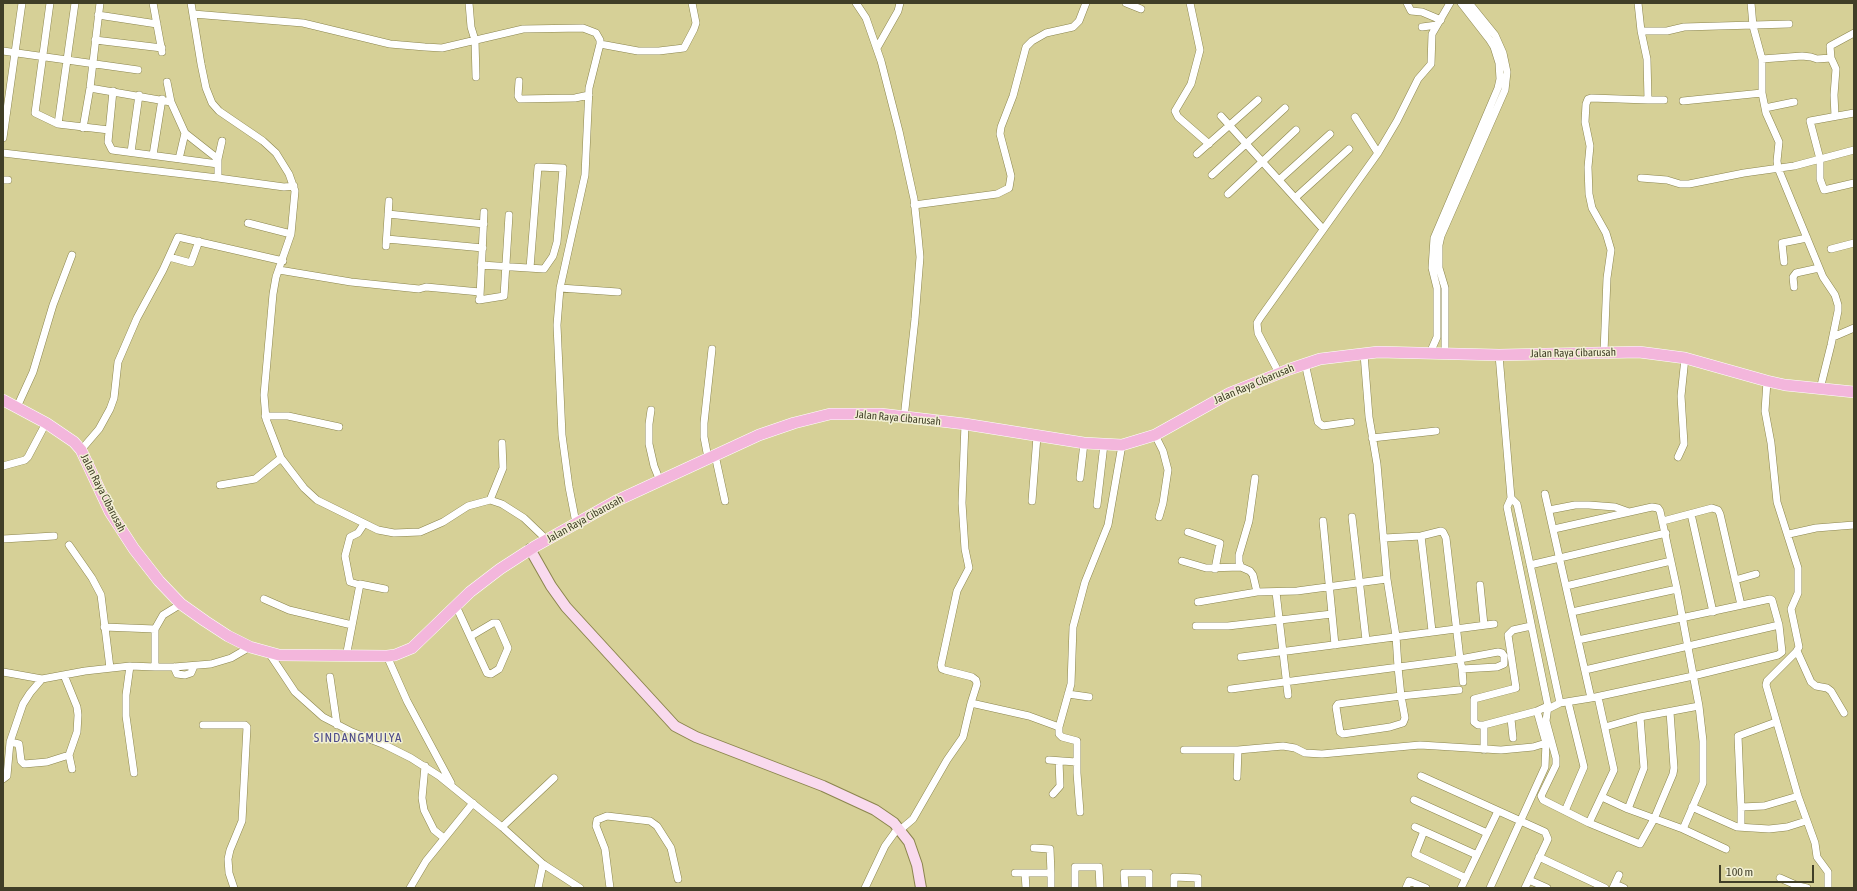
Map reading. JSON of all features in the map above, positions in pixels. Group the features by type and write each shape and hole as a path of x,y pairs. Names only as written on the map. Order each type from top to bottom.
{"main road":[{"name":"Jalan Raya Cibarusah","path":"3,400 46,423 74,442 81,450 110,512 146,566 181,604 228,636 250,647 279,656 387,656 395,655 412,648 484,581 538,545 616,501 711,456 779,427 830,414 881,414 904,418 965,424 1084,443 1122,445 1155,435 1230,393 1305,363 1328,357 1407,352 1499,355 1640,352 1685,358 1767,381 1820,389 1854,392"}],"street":[{"path":"3,138 22,3"},
{"path":"50,3 34,110 38,116 58,124 109,130"},
{"path":"58,124 75,3"},
{"path":"83,128 90,88 100,3"},
{"path":"95,40 162,51 154,3"},
{"path":"191,3 204,78 212,103 219,111 253,134 276,154 284,165 293,186 295,197 290,234 279,260 279,270 274,285 270,314 264,395 265,416 270,434 280,459 304,488 317,500 363,524 387,533 414,533 435,526 468,506 490,500 502,504 524,518 538,545 550,586 566,607 675,726 696,737 842,794 875,810 901,828 912,852 920,875 921,888"},
{"path":"469,3 471,27 475,40 476,77"},
{"path":"600,44 638,51 659,51 684,48 696,23 692,3"},
{"path":"856,3 866,18 877,48 899,131 914,205 920,257 904,418"},
{"path":"877,48 898,11 900,3"},
{"path":"914,205 997,194 1009,188 1011,176 1006,154 1001,143 1001,127 1013,96 1026,47 1032,41 1046,33 1073,27 1079,21 1086,3"},
{"path":"1126,3 1142,9"},
{"path":"1190,3 1200,50 1191,84 1175,111 1178,117 1209,144"},
{"path":"1407,3 1411,11 1422,12 1439,22"},
{"path":"1279,373 1258,333 1258,323 1280,289 1378,153 1397,122 1418,79 1431,64 1432,34 1450,3"},
{"path":"1445,354 1437,288 1432,268 1434,238 1498,88 1500,79 1499,63 1494,47 1489,38 1461,3"},
{"path":"1430,353 1441,321 1445,288 1439,268 1441,236 1505,90 1507,80 1506,63 1500,44 1489,27 1469,3"},
{"path":"1638,3 1641,31 1647,59 1648,100"},
{"path":"1751,3 1752,26 1762,59 1762,93 1765,108 1779,142 1778,168 1819,268 1835,295 1838,305 1833,338 1820,389"},
{"path":"193,14 303,24 390,44 442,48 523,29 583,28 596,33 600,40 600,44 591,78 589,95 585,175 560,288 557,325 559,384 562,403 562,435 568,482 576,523"},
{"path":"98,15 157,24"},
{"path":"1422,27 1439,22"},
{"path":"1641,31 1667,31 1684,27 1790,24"},
{"path":"1835,116 1834,95 1836,69 1831,58 1830,46 1854,33"},
{"path":"3,51 138,70"},
{"path":"1762,59 1802,56 1817,59 1831,58"},
{"path":"519,81 518,96 520,99 575,98 589,95"},
{"path":"167,82 171,102 185,133 218,162"},
{"path":"90,88 162,99 171,102"},
{"path":"113,91 108,142 111,149 180,159 218,162"},
{"path":"1683,101 1762,93"},
{"path":"131,152 138,96"},
{"path":"1604,352 1607,278 1611,250 1606,233 1592,208 1589,194 1588,167 1590,146 1585,122 1586,104 1588,99 1591,98 1664,100"},
{"path":"154,155 162,99"},
{"path":"1197,154 1258,100"},
{"path":"1765,108 1794,102"},
{"path":"1212,175 1284,108"},
{"path":"1854,113 1810,121 1820,159 1820,179 1824,190 1854,183"},
{"path":"1221,116 1323,229"},
{"path":"1355,117 1378,153"},
{"path":"1228,194 1296,130"},
{"path":"180,159 185,133"},
{"path":"1279,180 1330,134"},
{"path":"218,178 218,162 222,141"},
{"path":"1295,198 1349,149"},
{"path":"1641,178 1667,180 1680,184 1794,166 1854,150"},
{"path":"3,153 284,187 293,186"},
{"path":"482,265 544,269 553,256 557,242 563,168 538,167 530,268"},
{"path":"389,201 386,242 482,248"},
{"path":"480,299 484,212"},
{"path":"388,214 484,224"},
{"path":"279,270 351,282 419,289 426,287 480,299 504,296 509,215"},
{"path":"248,222 290,234"},
{"path":"81,450 99,429 110,409 114,398 118,362 137,318 178,237 279,260"},
{"path":"1784,262 1782,243 1807,238"},
{"path":"169,257 192,262 199,241"},
{"path":"1831,249 1854,243"},
{"path":"17,407 33,372 48,320 72,255"},
{"path":"1794,288 1793,277 1796,274 1819,268"},
{"path":"560,288 618,292"},
{"path":"1833,338 1854,328"},
{"path":"712,349 704,423 704,437 725,501"},
{"path":"1364,354 1387,579 1396,636 1398,667 1402,696 1405,718 1403,723 1390,727 1343,734 1340,732 1336,707 1338,704 1402,696 1459,690"},
{"path":"1499,355 1511,498 1507,507 1548,708 1546,721 1556,758 1556,765 1541,796 1543,800 1589,823 1639,844 1641,843 1654,819 1674,768 1670,712"},
{"path":"1678,457 1684,444 1682,396 1685,358"},
{"path":"1305,363 1318,422 1323,426 1351,422"},
{"path":"1767,381 1765,411 1770,438 1777,502 1789,534 1798,568 1798,593 1791,609 1799,643 1797,651 1766,683 1798,796 1815,843 1819,861 1828,872 1828,888"},
{"path":"651,410 649,444 654,466 660,481"},
{"path":"265,416 288,416 339,427"},
{"path":"3,466 25,460 28,457 46,423"},
{"path":"865,888 885,846 901,828 913,819 946,760 952,754 962,737 977,684 976,680 972,677 945,670 941,665 957,591 969,568 965,549 962,503 965,424"},
{"path":"1372,438 1436,431"},
{"path":"1155,435 1163,451 1168,470 1163,503 1158,517"},
{"path":"1032,501 1037,436"},
{"path":"490,500 503,468 502,443"},
{"path":"1080,478 1084,443"},
{"path":"1097,505 1104,444"},
{"path":"1080,812 1076,762 1077,741 1062,737 1059,734 1059,727 1068,694 1072,668 1073,626 1085,582 1106,530 1122,445"},
{"path":"220,485 255,478 280,459"},
{"path":"1241,567 1239,555 1246,531 1255,478"},
{"path":"1546,494 1584,670 1604,727 1614,770 1589,823"},
{"path":"1511,498 1517,504 1560,703"},
{"path":"1549,510 1574,505 1589,505 1615,507 1628,512"},
{"path":"1554,528 1656,507 1660,512 1666,533 1688,647 1699,706 1703,741 1703,784 1683,829"},
{"path":"1663,521 1712,508 1718,510 1741,605"},
{"path":"1691,514 1713,612"},
{"path":"1352,517 1366,640"},
{"path":"1324,521 1335,645"},
{"path":"363,524 358,533 350,537 344,558 350,582 385,589"},
{"path":"1789,534 1816,528 1854,525"},
{"path":"1384,538 1421,536 1441,531 1445,535 1463,682"},
{"path":"1188,532 1220,543 1215,569"},
{"path":"1530,565 1666,533"},
{"path":"3,539 54,536"},
{"path":"1421,536 1432,632"},
{"path":"69,545 82,563 101,595 110,668"},
{"path":"1182,561 1200,568 1215,569 1241,567 1250,571 1257,592"},
{"path":"1566,586 1671,561"},
{"path":"1735,580 1756,574"},
{"path":"1198,602 1257,592 1276,592 1387,579"},
{"path":"346,656 360,585"},
{"path":"1480,585 1484,626"},
{"path":"1572,612 1677,589"},
{"path":"1276,592 1288,695"},
{"path":"264,599 289,610 352,625"},
{"path":"1531,626 1513,630 1508,636 1516,688 1474,699 1474,722 1478,725 1511,719 1560,703 1594,698 1693,676 1781,653 1779,625 1771,599 1578,640"},
{"path":"155,667 155,629 163,615 181,604"},
{"path":"456,606 487,673 491,674 499,669 508,648 497,623 493,622 470,636"},
{"path":"1196,626 1228,626 1332,614"},
{"path":"1241,657 1494,624"},
{"path":"1584,670 1779,625"},
{"path":"104,627 155,629"},
{"path":"3,672 42,680 64,675 130,666 174,667 177,674 185,675 191,673 194,666 223,661 250,647"},
{"path":"1797,651 1811,682 1816,686 1827,688 1831,691 1844,713"},
{"path":"1231,689 1460,659 1498,652 1502,653 1504,656 1504,664 1502,666 1462,668"},
{"path":"269,653 288,683 304,701 323,717 337,725 385,745 425,766 502,827 543,864 571,886 580,888"},
{"path":"387,656 407,701 452,786"},
{"path":"130,666 126,695 126,716 134,773"},
{"path":"64,675 77,707 78,715 77,732 69,755 72,770"},
{"path":"330,677 337,725"},
{"path":"3,778 8,774 10,742 23,704 30,693 42,680"},
{"path":"1068,694 1089,697"},
{"path":"1565,811 1584,767 1568,702"},
{"path":"971,703 1029,716 1059,727"},
{"path":"1604,727 1640,717 1699,706"},
{"path":"1490,888 1545,767 1546,743 1537,711"},
{"path":"1628,809 1644,768 1640,717"},
{"path":"1511,719 1513,738"},
{"path":"1741,827 1738,736 1776,722"},
{"path":"203,725 245,725 247,728 242,821 230,850 228,859 229,873 234,888"},
{"path":"1484,725 1484,750"},
{"path":"10,742 19,744 21,761 24,764 47,762 69,755"},
{"path":"1184,750 1238,750 1284,746 1310,754 1348,753 1408,745 1501,750 1533,747 1546,743"},
{"path":"1237,777 1238,750"},
{"path":"1049,760 1076,762"},
{"path":"1053,794 1060,786 1059,761"},
{"path":"425,766 422,798 424,810 434,830 444,838"},
{"path":"1421,776 1545,832 1548,839 1525,888"},
{"path":"502,827 554,778"},
{"path":"1741,807 1764,806 1798,796"},
{"path":"1602,798 1683,829 1726,849"},
{"path":"1414,800 1487,833"},
{"path":"410,888 426,861 473,803"},
{"path":"1692,807 1741,827 1769,829 1787,827 1806,821"},
{"path":"1461,888 1498,811"},
{"path":"610,888 605,849 596,826 597,820 607,816 650,821 657,826 671,848 678,879"},
{"path":"1415,827 1476,855"},
{"path":"1424,831 1415,854 1466,878"},
{"path":"1034,848 1050,848 1051,888"},
{"path":"1539,857 1605,888"},
{"path":"538,888 543,864"},
{"path":"1075,888 1075,867 1099,867 1100,888"},
{"path":"1015,873 1051,873"},
{"path":"1025,873 1026,888"},
{"path":"1125,888 1124,873 1149,873 1149,888"},
{"path":"1619,875 1614,886 1624,888"},
{"path":"1174,888 1174,877 1198,878 1198,888"},
{"path":"1780,878 1798,886 1807,888"},
{"path":"1529,880 1547,888"},
{"path":"1406,888 1409,881 1426,888"}],"district":[{"name":"SINDANGMULYA","path":"358,738"}]}
